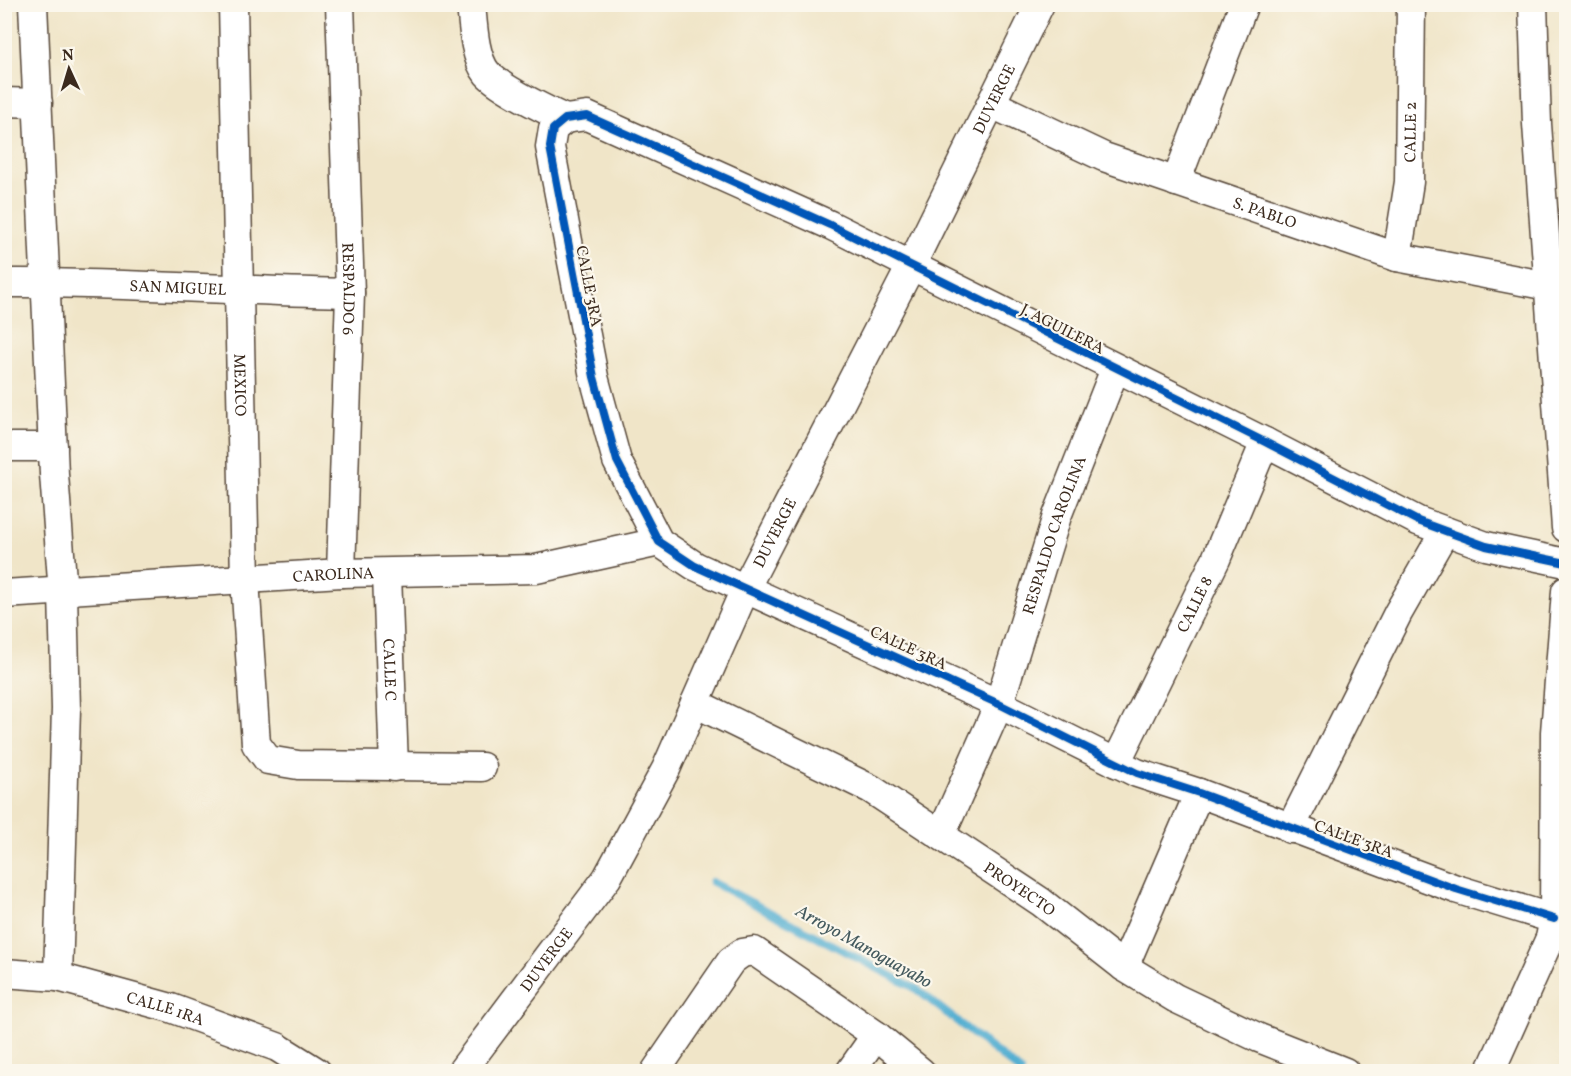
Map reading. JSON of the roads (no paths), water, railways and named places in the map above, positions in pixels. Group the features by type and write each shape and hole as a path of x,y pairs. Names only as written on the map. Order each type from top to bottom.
{"street":[{"path":"33,4 53,447 63,593 66,709 58,976"},
{"name":"MEXICO","path":"233,4 245,580 256,744 268,760 298,765 394,767"},
{"name":"RESPALDO 6","path":"340,4 350,293 341,573"},
{"path":"471,4 473,36 487,73 559,124"},
{"name":"DUVERGE","path":"461,1071 607,878 666,769 746,587 911,266 1040,4"},
{"path":"1176,182 1244,4"},
{"name":"CALLE 2","path":"1396,257 1408,182 1411,4"},
{"path":"1533,4 1537,124 1566,528"},
{"path":"4,102 38,103"},
{"name":"S. PABLO","path":"992,104 1104,157 1396,257 1548,286"},
{"name":"J. AGUILERA","path":"559,124 587,116 830,225 1418,521 1486,546 1566,562"},
{"name":"CALLE 3RA","path":"559,124 550,147 594,377 616,461 659,542 695,566 746,587 999,704 1116,763 1456,889 1554,919"},
{"name":"SAN MIGUEL","path":"4,283 350,293"},
{"name":"RESPALDO CAROLINA","path":"941,836 999,704 1057,516 1115,369"},
{"name":"CALLE 8","path":"1116,763 1216,559 1265,442"},
{"path":"4,447 53,447"},
{"path":"1290,829 1398,613 1445,531"},
{"name":"CAROLINA","path":"4,594 63,593 341,573 387,574 536,569 659,542"},
{"name":"CALLE C","path":"387,574 394,767"},
{"path":"1490,1071 1550,938 1554,919 1560,839 1555,732 1566,591"},
{"name":"PROYECTO","path":"696,703 872,789 1041,902 1124,967 1175,998 1259,1038 1345,1071"},
{"path":"394,767 482,767"},
{"path":"1124,967 1199,793"},
{"path":"655,1071 731,961 742,953 754,951 876,1035 921,1071"},
{"name":"CALLE 1RA","path":"4,973 58,976 171,1008 277,1047 317,1071"},
{"path":"850,1071 876,1035"}],"waterway":[{"name":"Arroyo Manoguayabo","path":"712,882 915,988 1021,1072"}]}
